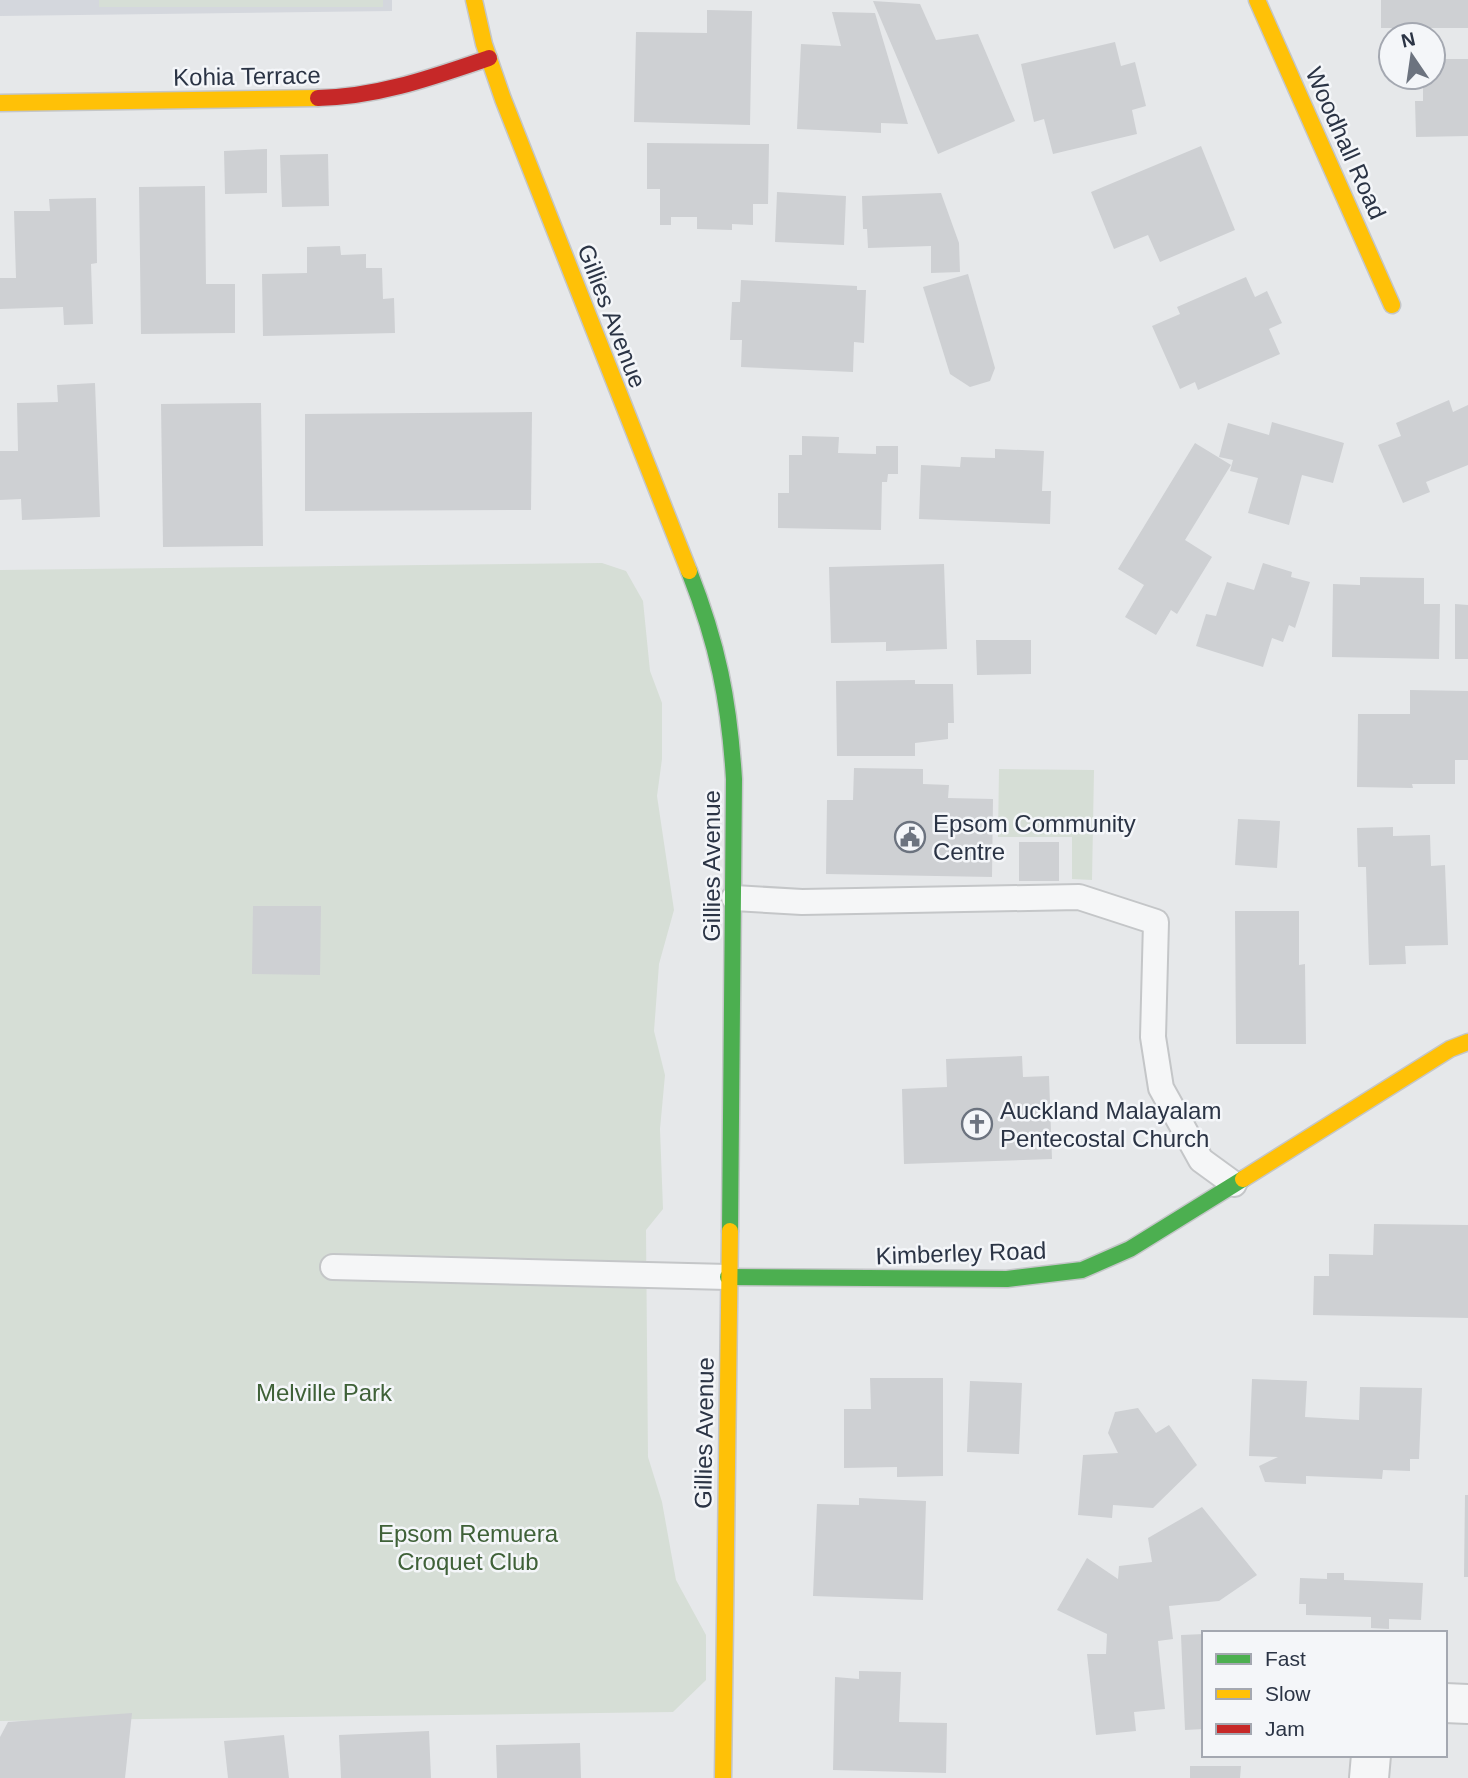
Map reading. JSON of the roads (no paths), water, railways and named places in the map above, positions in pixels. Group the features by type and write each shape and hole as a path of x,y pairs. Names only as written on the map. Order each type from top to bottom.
{"main road":[{"name":"Gillies Avenue","path":"474,0 489,58 703,607 719,659 730,713 734,898 733,1157 728,1277 723,1778"},
{"name":"Woodhall Road","path":"1257,0 1392,305"},
{"name":"Kohia Terrace","path":"0,103 352,97 412,85 489,58"},
{"name":"Kimberley Road","path":"728,1277 1007,1279 1082,1270 1130,1249 1450,1049 1468,1042"}],"street":[{"path":"1447,1703 1468,1704"},
{"path":"1369,1778 1371,1757"}],"lane":[{"path":"734,898 802,902 1079,897 1156,922 1153,1037 1161,1088 1201,1160 1234,1184"},
{"path":"333,1267 728,1277"}],"place":[{"name":"Epsom Community Centre","path":"910,837"},
{"name":"Auckland Malayalam Pentecostal Church","path":"977,1124"}],"park label":[{"name":"Melville Park","path":"324,1392"},
{"name":"Epsom Remuera Croquet Club","path":"468,1547"}]}
